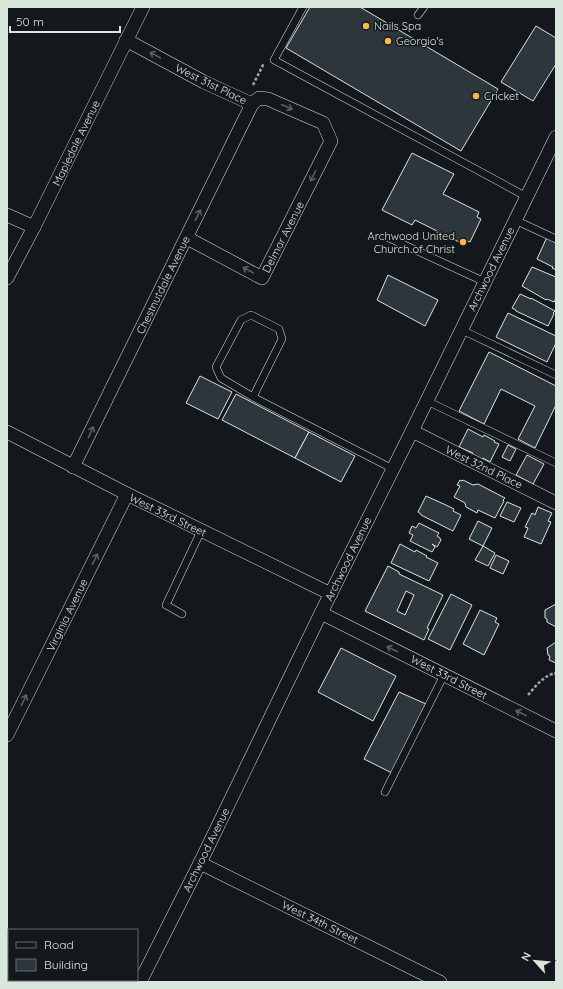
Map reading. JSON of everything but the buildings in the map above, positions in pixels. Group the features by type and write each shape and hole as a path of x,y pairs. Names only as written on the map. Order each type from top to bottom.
{"street":[{"name":"Mapledale Avenue","path":"7,278 34,227 143,7"},
{"name":"West 31st Place","path":"126,40 204,82 252,104 259,98 268,99 323,123 331,141"},
{"name":"Chestnutdale Avenue","path":"73,466 252,104"},
{"name":"Archwood Avenue","path":"140,982 200,863 321,613 412,432 556,137"},
{"name":"Delmar Avenue","path":"187,238 262,278 331,141"},
{"path":"7,214 34,227"},
{"name":"West 33rd Street","path":"7,432 127,494 331,594"},
{"name":"West 32nd Place","path":"412,432 556,503"},
{"name":"Virginia Avenue","path":"7,735 127,494"},
{"name":"West 33rd Street","path":"321,613 556,731"},
{"name":"West 34th Street","path":"200,863 440,982"}],"lane":[{"path":"303,7 274,60 527,197"},
{"path":"418,15 424,7"},
{"path":"515,220 556,240"},
{"path":"387,237 484,282"},
{"path":"253,397 282,338 279,329 251,315 241,320 216,367 221,378 253,397 393,470"},
{"path":"462,330 556,375"},
{"path":"427,401 556,463"},
{"path":"182,614 166,606 201,531"},
{"path":"385,792 444,675"}],"path":[{"path":"528,695 548,675 555,673 556,675"}],"place":[{"name":"Nails Spa","path":"366,26"},
{"name":"Georgio's","path":"388,41"},
{"name":"Cricket","path":"476,96"},
{"name":"Archwood United Church of Christ","path":"463,242"}]}
